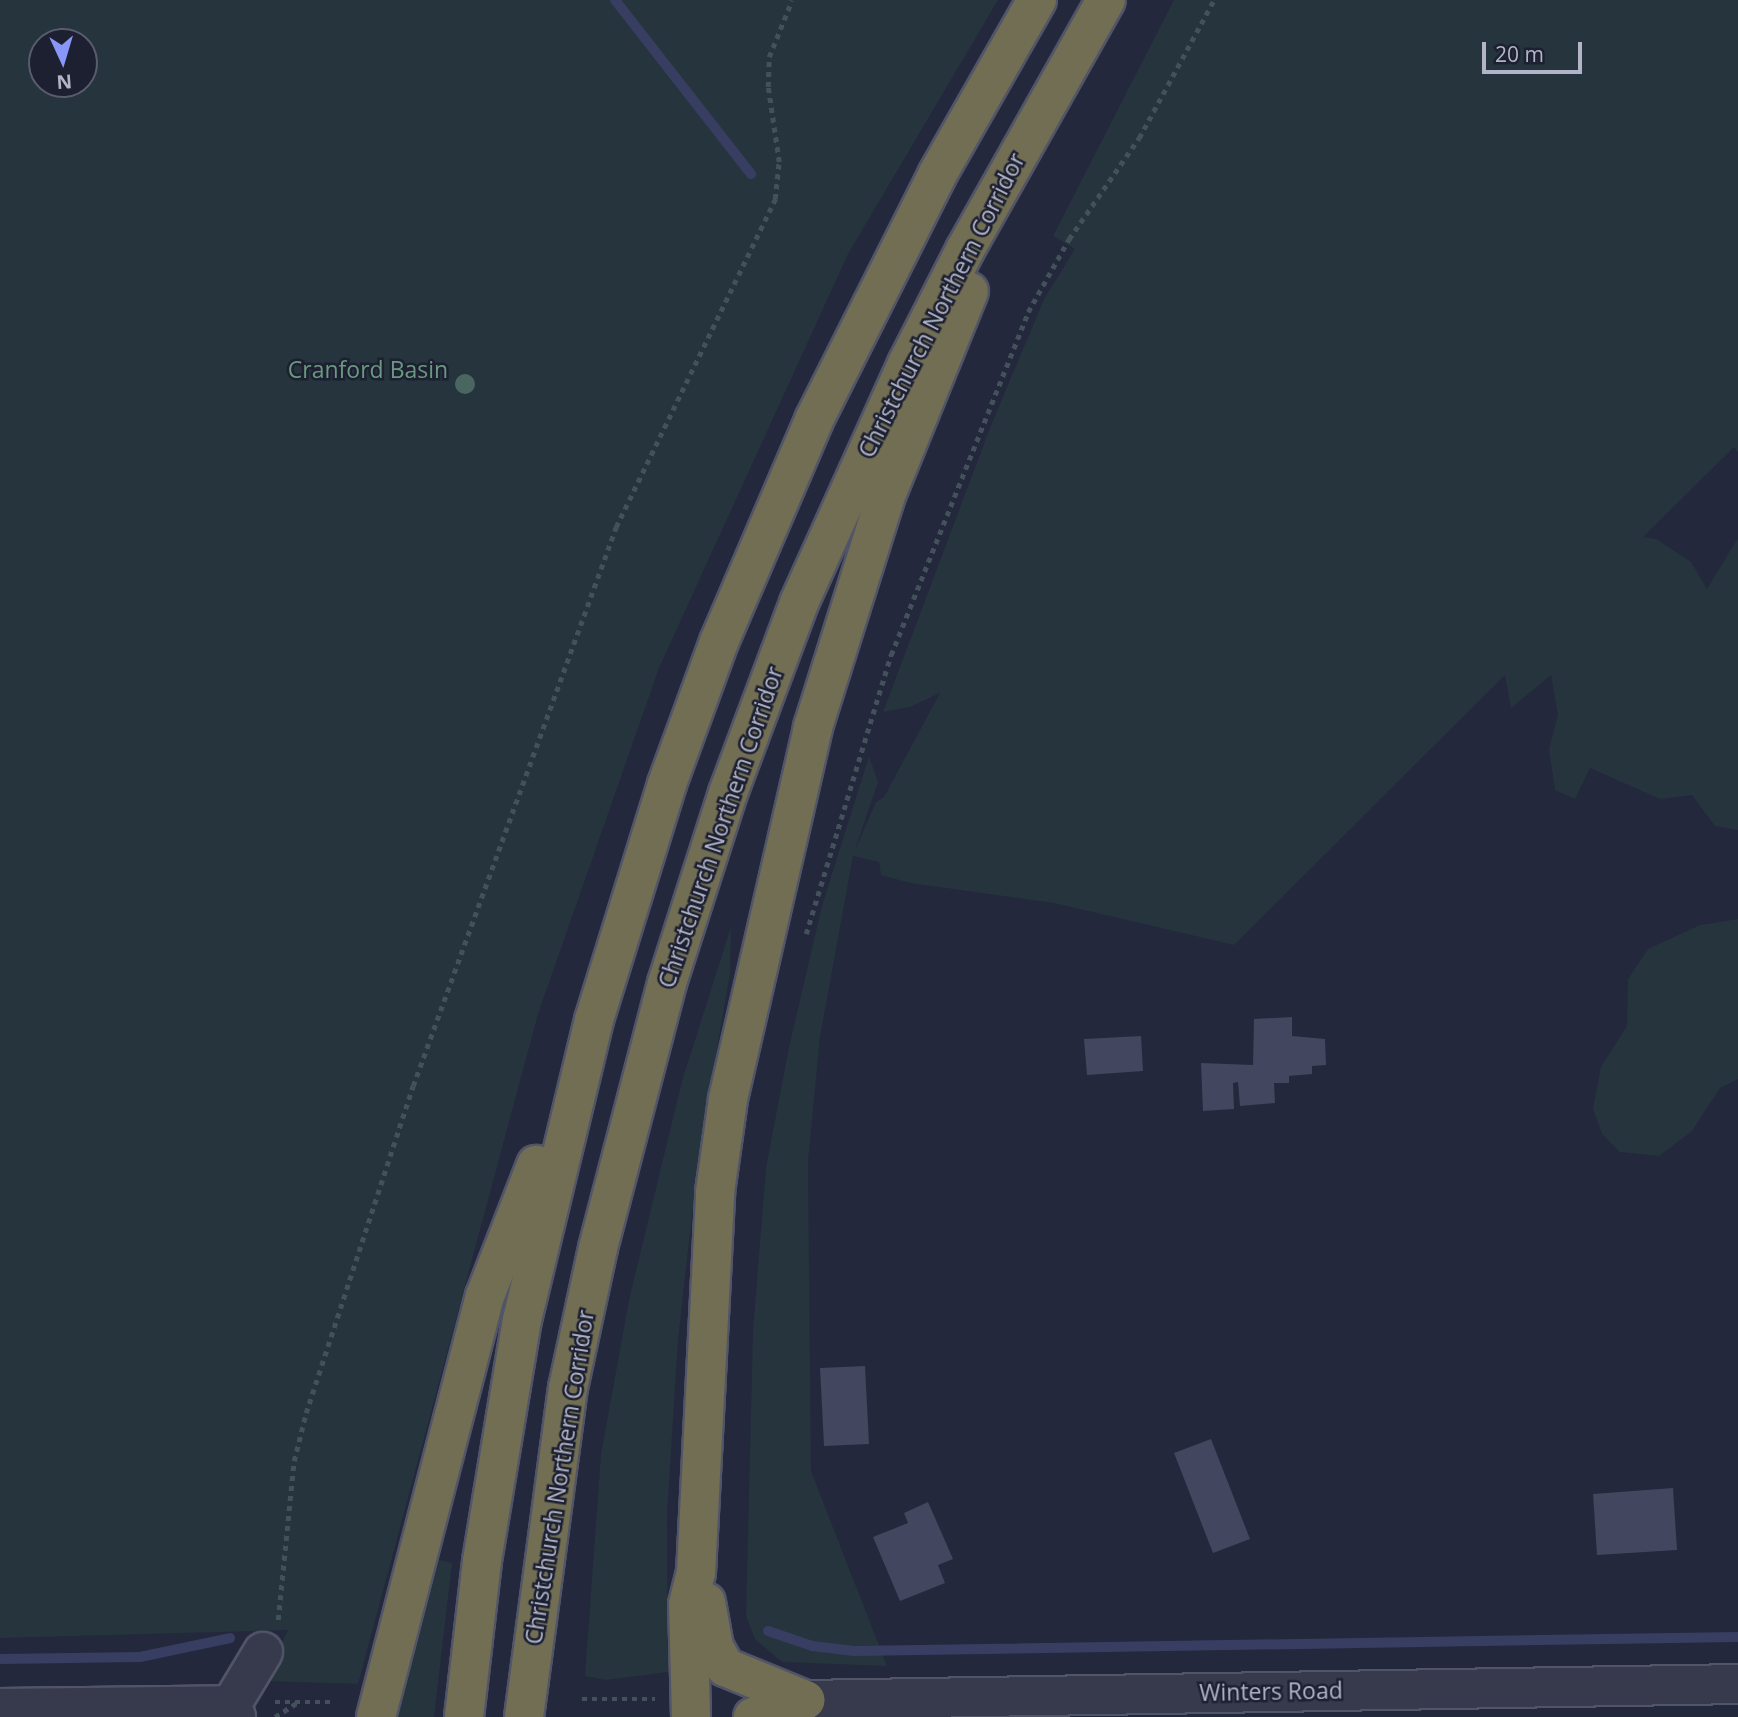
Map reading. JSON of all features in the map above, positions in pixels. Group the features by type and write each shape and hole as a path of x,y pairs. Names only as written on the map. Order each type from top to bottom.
{"highway":[{"path":"376,1717 485,1296 593,1020 671,772 786,482 937,174 1038,0"},
{"name":"Christchurch Northern Corridor","path":"524,1717 568,1388 633,1104 705,860 771,675 863,457 952,274 1106,0"},
{"path":"677,1708 688,1604 696,1573 715,1192 775,875 813,727 885,499 1039,117"},
{"path":"464,1717 482,1561 522,1320 593,1020"},
{"path":"696,1573 714,1647 725,1667 805,1700"},
{"path":"753,1717 805,1700"}],"street":[{"path":"0,1708 244,1708 263,1651"},
{"name":"Winters Road","path":"805,1700 1353,1703 1738,1684"}],"path":[{"path":"263,1651 281,1609 293,1472 306,1413 413,1086 617,527 775,199 779,162 769,57 792,0"},
{"path":"803,946 891,655 1028,312 1069,239 1139,138 1214,0"},
{"path":"582,1699 677,1708"},
{"path":"275,1717 298,1702"},
{"path":"244,1708 298,1702 334,1702"}],"green space":[{"name":"Cranford Basin","path":"0,0 998,0 848,254 659,668 538,1014 358,1684 263,1681 288,1630 0,1638"},
{"path":"1174,0 1738,0 1738,452 1734,447 1643,537 1656,539 1691,562 1707,589 1738,538 1738,830 1715,826 1692,795 1660,799 1590,768 1575,799 1555,790 1549,749 1558,715 1551,675 1511,708 1505,675 1234,945 1054,903 910,883 881,875 879,862 853,856 820,1037 808,1162 811,1471 887,1666 782,1662 755,1639 746,1616 753,1330 766,1168 789,1047 822,906 869,756 878,782 855,850 876,802 884,797 940,693 910,707 883,712 990,428 1044,299 1075,249 1053,236"},
{"path":"1738,919 1738,1079 1720,1088 1692,1131 1659,1156 1620,1152 1602,1134 1593,1109 1601,1067 1627,1026 1628,979 1648,949 1700,925"},
{"path":"731,927 730,973 699,1153 678,1340 667,1514 668,1672 606,1680 585,1676 601,1454 629,1300 682,1081"},
{"path":"439,1560 452,1563 434,1717 398,1717"}],"building":[{"path":"1292,1017 1292,1036 1325,1039 1326,1065 1312,1066 1312,1074 1289,1076 1289,1083 1274,1083 1275,1103 1240,1106 1238,1082 1233,1083 1234,1109 1203,1111 1201,1063 1253,1065 1254,1019"},
{"path":"1141,1036 1143,1071 1087,1075 1084,1039"},
{"path":"865,1366 869,1444 824,1446 820,1368"},
{"path":"1211,1439 1250,1539 1213,1553 1174,1453"},
{"path":"1673,1488 1677,1550 1597,1555 1593,1494"},
{"path":"928,1502 953,1559 938,1565 945,1583 900,1601 873,1537 908,1523 904,1513"}],"waterway":[{"path":"615,0 751,174"},
{"path":"768,1631 812,1646 854,1651 1738,1637"},
{"path":"0,1659 140,1657 230,1638"}]}
